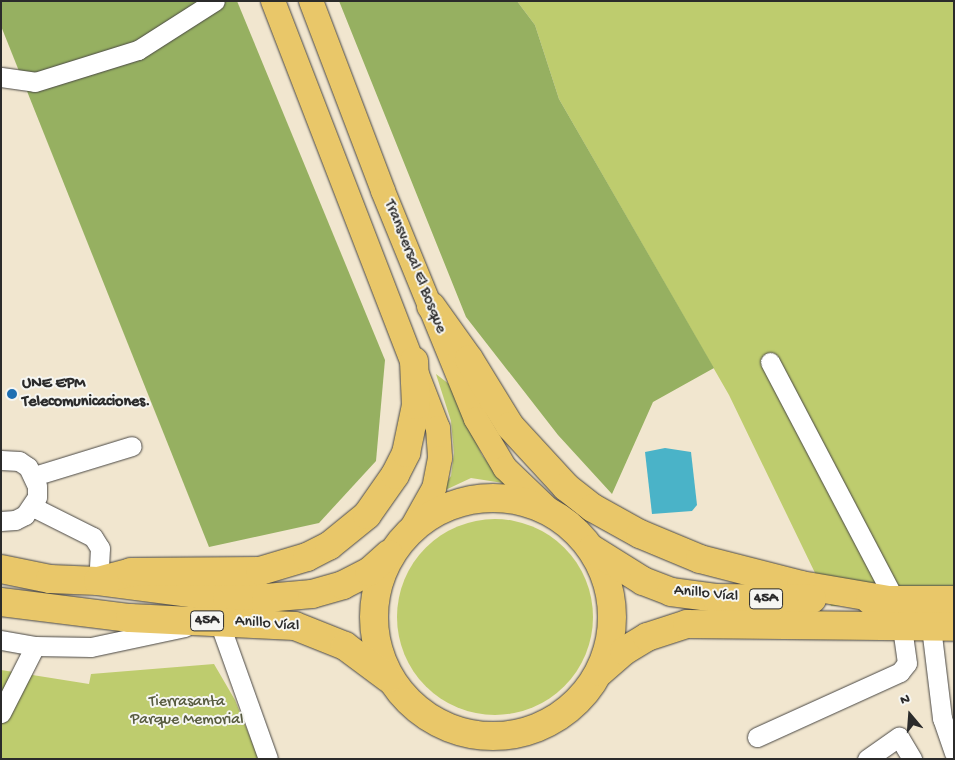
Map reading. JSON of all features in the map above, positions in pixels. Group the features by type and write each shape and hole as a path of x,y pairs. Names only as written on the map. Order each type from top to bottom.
{"highway":[{"path":"432,306 469,359 510,426 566,487 593,508 640,534 700,559 801,585 892,600"},
{"path":"98,581 131,572 260,571 307,557 329,546 367,514 395,475 406,453 416,405 414,361"},
{"name":"Anillo Víal","path":"1,569 50,579 98,581 228,598 296,596 328,590 355,580 441,510 478,499 515,500 551,512 573,528 591,548 643,581 689,596 954,600"},
{"path":"403,540 379,582 373,618 379,654 396,686 419,710 449,727 465,733 499,735 533,729 563,713 597,675 608,647 613,618 609,588 591,548"},
{"name":"Anillo Víal","path":"1,602 130,618 282,623 309,630 360,655 396,686"},
{"name":"Anillo Víal","path":"597,675 624,651 647,637 687,624 943,627"}],"main road":[{"path":"273,1 414,361 438,428 440,458 434,488 403,540"},
{"name":"Transversal El Bosque","path":"311,1 383,191 432,306 476,419 510,474 551,512"}],"lane":[{"path":"1,76 35,82 138,50 215,1"},
{"path":"770,362 892,600"},
{"path":"34,476 132,446"},
{"path":"1,460 19,462 34,476 37,497 33,507 15,520 1,521"},
{"path":"33,507 93,537 100,548 98,581"},
{"path":"1,640 35,646 91,647 150,636 212,621 268,759"},
{"path":"757,737 900,672 907,663 902,627"},
{"path":"940,759 954,752 948,717 943,627"},
{"path":"1,714 35,646"},
{"path":"867,759 899,737 912,759"}],"green space":[{"path":"1,1 237,1 385,360 376,461 319,523 209,547 1,26"},
{"path":"339,1 517,1 535,25 559,99 714,368 653,402 612,494 558,435 466,317"},
{"path":"517,1 954,1 954,605 831,606 729,395 559,99 535,25"},
{"path":"436,374 449,384 482,455 503,483 471,478 439,493 451,476 454,453 451,421"},
{"path":"505,519 533,526 550,535 565,547 577,562 586,579 592,598 592,636 586,655 577,672 565,687 550,699 533,708 514,714 485,715 457,708 440,699 425,687 413,672 404,655 398,636 397,607 404,579 413,562 425,547 440,535 457,526 476,520"},
{"name":"Tierrasanta Parque Memorial","path":"214,664 235,700 259,759 1,759 1,670 89,684 91,674"}],"water":[{"path":"665,448 691,452 697,505 692,511 652,514 645,452"}],"place":[{"name":"UNE EPM Telecomunicaciones.","path":"12,394"}]}
